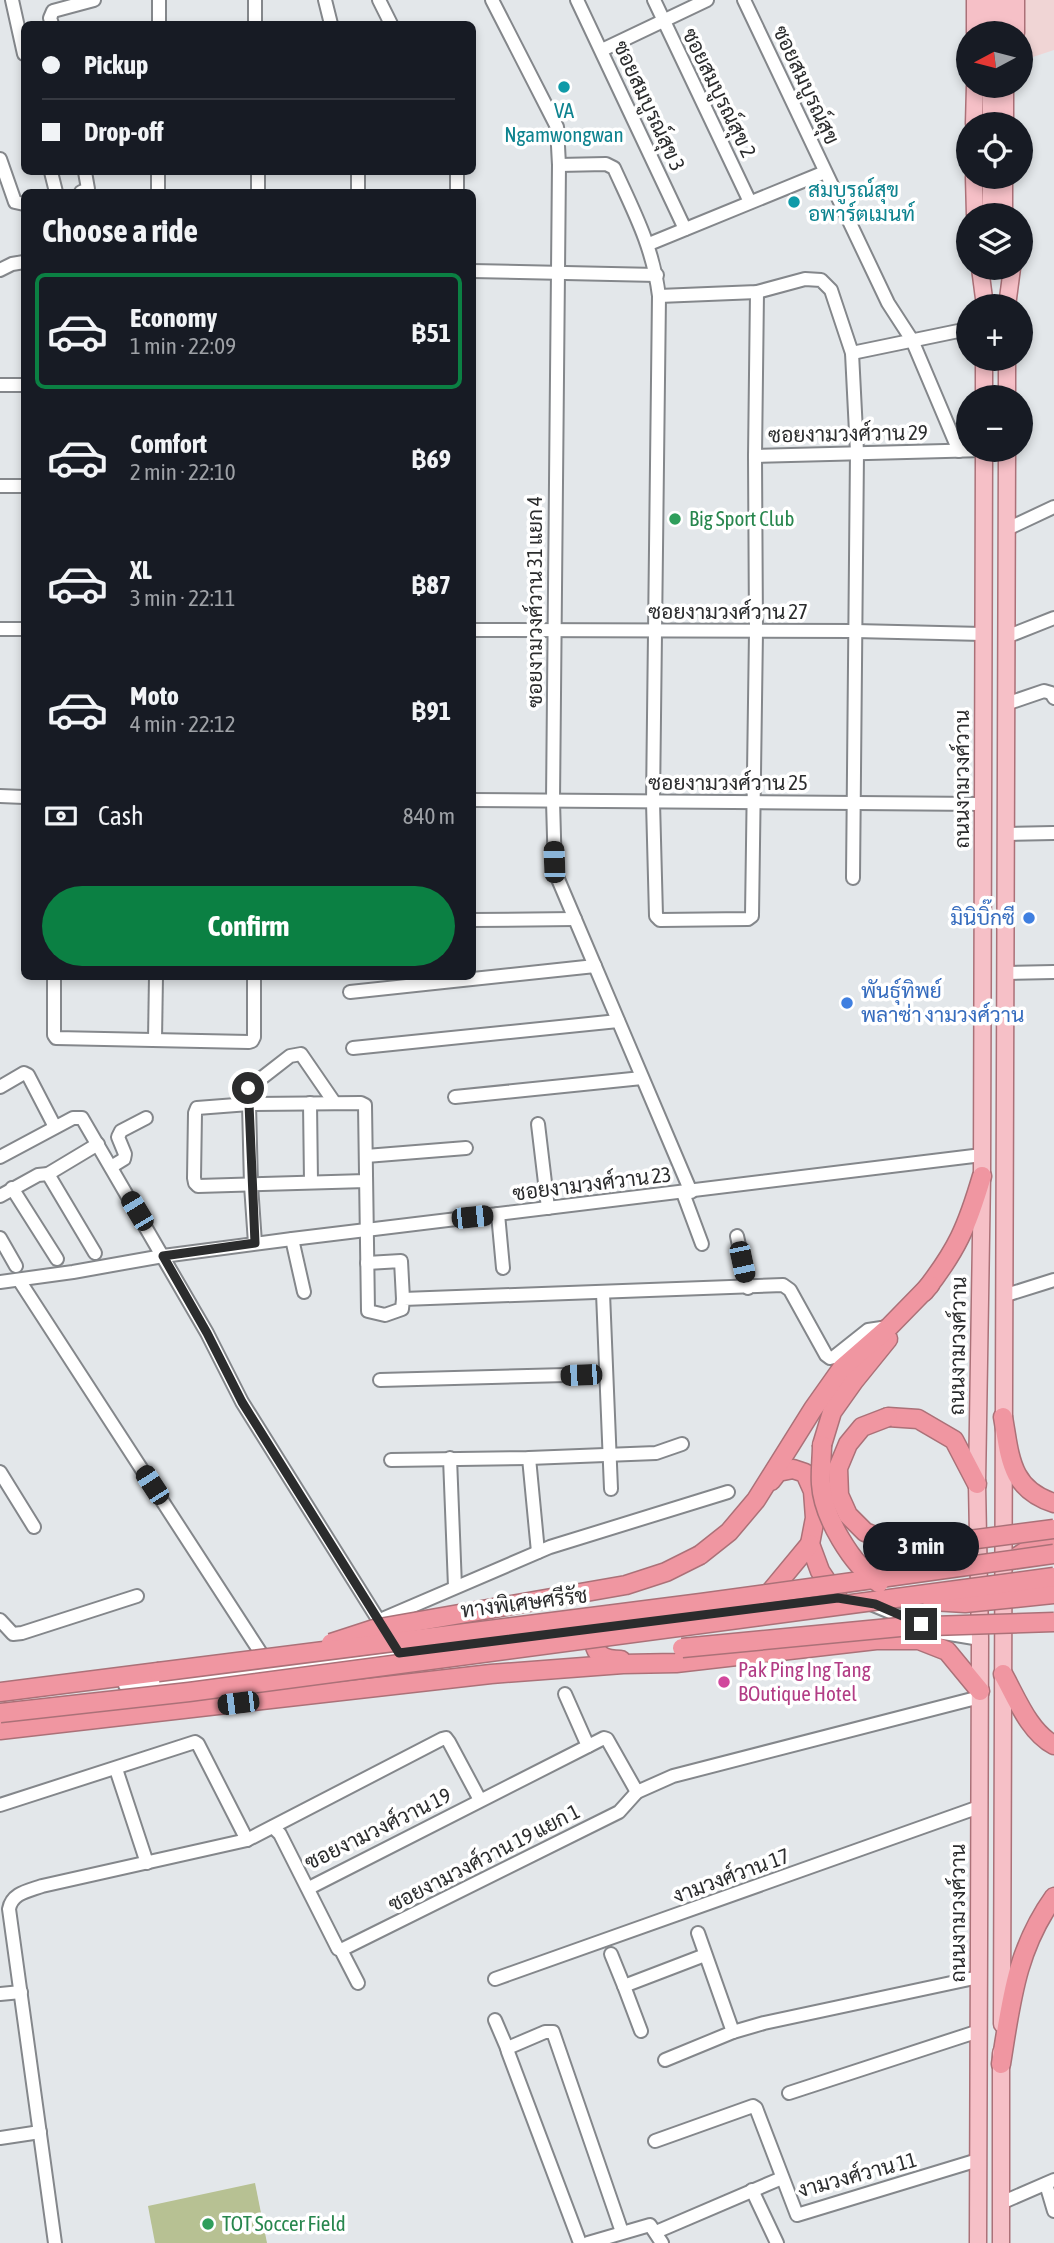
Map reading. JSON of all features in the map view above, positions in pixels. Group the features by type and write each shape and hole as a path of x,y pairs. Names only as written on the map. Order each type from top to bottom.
{"highway":[{"path":"982,1176 963,1234 944,1266 832,1412 822,1445 821,1487 834,1527 854,1560 870,1577 890,1590 933,1601 964,1603 1054,1594"},
{"path":"757,1500 813,1409 842,1368 888,1327 930,1284"},
{"path":"977,1484 954,1440 918,1419 888,1417 862,1427 848,1444 838,1468 839,1495 848,1515 865,1532 892,1544 923,1546 1054,1529"},
{"path":"1003,1417 1011,1461 1018,1478 1026,1489 1039,1498 1054,1503"},
{"path":"295,1654 374,1629 626,1584 666,1572 700,1555 729,1532 778,1472 793,1469 804,1473 813,1491 814,1518 810,1544 820,1571 838,1598"},
{"path":"757,1608 810,1544"},
{"path":"1003,1567 1029,1549 1054,1544"},
{"name":"ทางพิเศษศรีรัช","path":"0,1692 295,1654 362,1648 1054,1554"},
{"name":"ทางพิเศษศรีรัช","path":"0,1713 189,1692 1054,1577"},
{"path":"0,1730 491,1674 584,1667 625,1662 682,1648 900,1627 1054,1622"},
{"path":"584,1667 590,1660 588,1640 583,1635 587,1632 599,1656 606,1660 625,1662 676,1663 876,1640 919,1640 947,1651 980,1694"},
{"path":"1003,1674 1033,1726 1050,1744"},
{"path":"1001,2064 1012,1991 1019,1964 1028,1939 1054,1897"}],"main road":[{"path":"975,0 975,21"},
{"path":"991,0 991,21"},
{"path":"1005,0 1005,21"},
{"path":"1016,0 1016,21"},
{"name":"ถนนงามวงศ์วาน","path":"978,2243 980,1639 977,1484 982,1176 984,462"},
{"name":"ถนนงามวงศ์วาน","path":"1001,2243 1007,462"}],"street":[{"path":"12,0 21,40"},
{"path":"51,21 53,11 94,0"},
{"path":"159,0 159,21"},
{"path":"255,0 256,21"},
{"path":"325,0 330,21"},
{"path":"379,0 390,21"},
{"name":"ซอยงามวงศ์วาน 31 แยก 4","path":"492,0 557,127 559,165 553,801 555,872 642,1078 687,1192 702,1244"},
{"name":"ซอยสมบูรณ์สุข 3","path":"577,0 685,229"},
{"name":"ซอยสมบูรณ์สุข 2","path":"654,0 750,202"},
{"path":"601,50 707,0"},
{"name":"ซอยสมบูรณ์สุข","path":"744,0 888,303 912,340 956,442"},
{"path":"0,159 15,202 21,203"},
{"path":"559,165 606,164 614,168 649,244 657,275 659,296 653,802 656,916 660,920 752,916 757,292"},
{"path":"649,244 825,172"},
{"path":"0,270 21,262"},
{"path":"476,271 657,275"},
{"path":"659,296 757,292 805,279 821,280 831,290 852,353 857,452 853,878"},
{"path":"852,353 956,331"},
{"path":"0,385 21,385"},
{"name":"ซอยงามวงศ์วาน 29","path":"755,456 956,451"},
{"path":"0,486 21,486"},
{"path":"1007,529 1054,507"},
{"path":"1006,636 1054,618"},
{"path":"0,629 21,629"},
{"name":"ซอยงามวงศ์วาน 27","path":"476,630 983,634"},
{"path":"1006,704 1044,691 1051,693 1054,698"},
{"path":"0,796 21,797"},
{"name":"ซอยงามวงศ์วาน 25","path":"476,800 982,804"},
{"path":"1005,834 1054,833"},
{"path":"476,920 575,919"},
{"path":"476,979 595,967"},
{"path":"1005,972 1054,972"},
{"path":"54,980 54,1037 253,1041 254,980"},
{"path":"155,1040 156,980"},
{"path":"350,992 468,980"},
{"path":"353,1048 618,1021"},
{"path":"255,1243 249,1104 244,1095 245,1091 290,1056 301,1054 334,1102"},
{"path":"0,1087 20,1074 28,1075 55,1127"},
{"path":"455,1097 642,1078"},
{"path":"366,1181 198,1186 194,1178 197,1108 334,1102 365,1105 367,1229 367,1263 368,1311 385,1315 402,1309 401,1261 367,1263"},
{"path":"310,1103 311,1182"},
{"path":"0,1157 73,1118 82,1118 207,1333 242,1402 399,1653"},
{"path":"111,1167 124,1159 125,1154 118,1137 121,1131 146,1118"},
{"path":"538,1124 548,1208"},
{"path":"0,1196 38,1175 48,1174 97,1144"},
{"path":"366,1156 466,1148"},
{"name":"ซอยงามวงศ์วาน 23","path":"0,1282 292,1238 982,1155"},
{"path":"48,1174 95,1253"},
{"path":"12,1188 57,1259"},
{"path":"498,1214 503,1268"},
{"path":"737,1236 748,1288"},
{"path":"0,1238 16,1266"},
{"path":"292,1238 304,1292"},
{"path":"19,1280 270,1667"},
{"path":"1003,1296 1054,1280"},
{"path":"403,1299 787,1287 830,1358 868,1329 888,1327"},
{"path":"603,1293 611,1489"},
{"path":"380,1380 606,1374"},
{"path":"391,1460 656,1453 682,1444"},
{"path":"450,1458 454,1587"},
{"path":"529,1458 538,1552"},
{"path":"0,1472 34,1527"},
{"path":"380,1620 538,1552 727,1492"},
{"path":"0,1620 13,1634 22,1633 137,1596"},
{"path":"0,1699 587,1632 838,1598 875,1604 938,1632 980,1639"},
{"path":"565,1694 588,1746 607,1739 637,1792 673,1776 980,1694"},
{"path":"55,2243 21,1992 5,1910 11,1901 17,1895 42,1886 247,1840 446,1738 480,1800"},
{"path":"0,1805 195,1742 247,1840"},
{"name":"ซอยงามวงศ์วาน 19","path":"273,1827 280,1834 309,1888 588,1746"},
{"path":"116,1769 147,1863"},
{"name":"ซอยงามวงศ์วาน 19 แยก 1","path":"341,1950 619,1812 637,1792"},
{"name":"งามวงศ์วาน 17","path":"495,1979 979,1807"},
{"path":"309,1888 338,1949 358,1983"},
{"path":"698,1933 733,2032"},
{"path":"611,1954 641,2031"},
{"path":"624,1986 705,1955"},
{"path":"665,2060 733,2032 764,2023 979,1977"},
{"path":"0,1994 21,1992"},
{"path":"495,2020 580,2243"},
{"path":"789,2093 979,2031"},
{"path":"507,2048 545,2032 553,2032 618,2236"},
{"name":"งามวงศ์วาน 11","path":"655,2141 753,2106 797,2215 978,2160"},
{"path":"0,2138 40,2132"},
{"path":"588,2243 618,2236 656,2233 782,2178"},
{"path":"1001,2203 1050,2182 1054,2211"},
{"path":"752,2190 777,2243"}],"shaded area":[{"path":"1022,0 1054,0 1054,50 1033,57 1033,21 1022,21"}],"green space":[{"name":"TOT Soccer Field","path":"255,2183 267,2243 155,2243 148,2206"}],"place":[{"name":"VA Ngamwongwan","path":"564,87"},
{"name":"สมบูรณ์สุข อพาร์ตเมนท์","path":"794,202"},
{"name":"Big Sport Club","path":"675,519"},
{"name":"มินิบิ๊กซี","path":"1029,918"},
{"name":"พันธุ์ทิพย์ พลาซ่า งามวงศ์วาน","path":"847,1003"},
{"name":"Pak Ping Ing Tang BOutique Hotel","path":"724,1682"},
{"name":"TOT Soccer Field","path":"208,2224"}],"route":[{"path":"248,1088 244,1095 249,1104 255,1243 163,1256 242,1402 399,1653 838,1598 875,1604 921,1624"}]}
